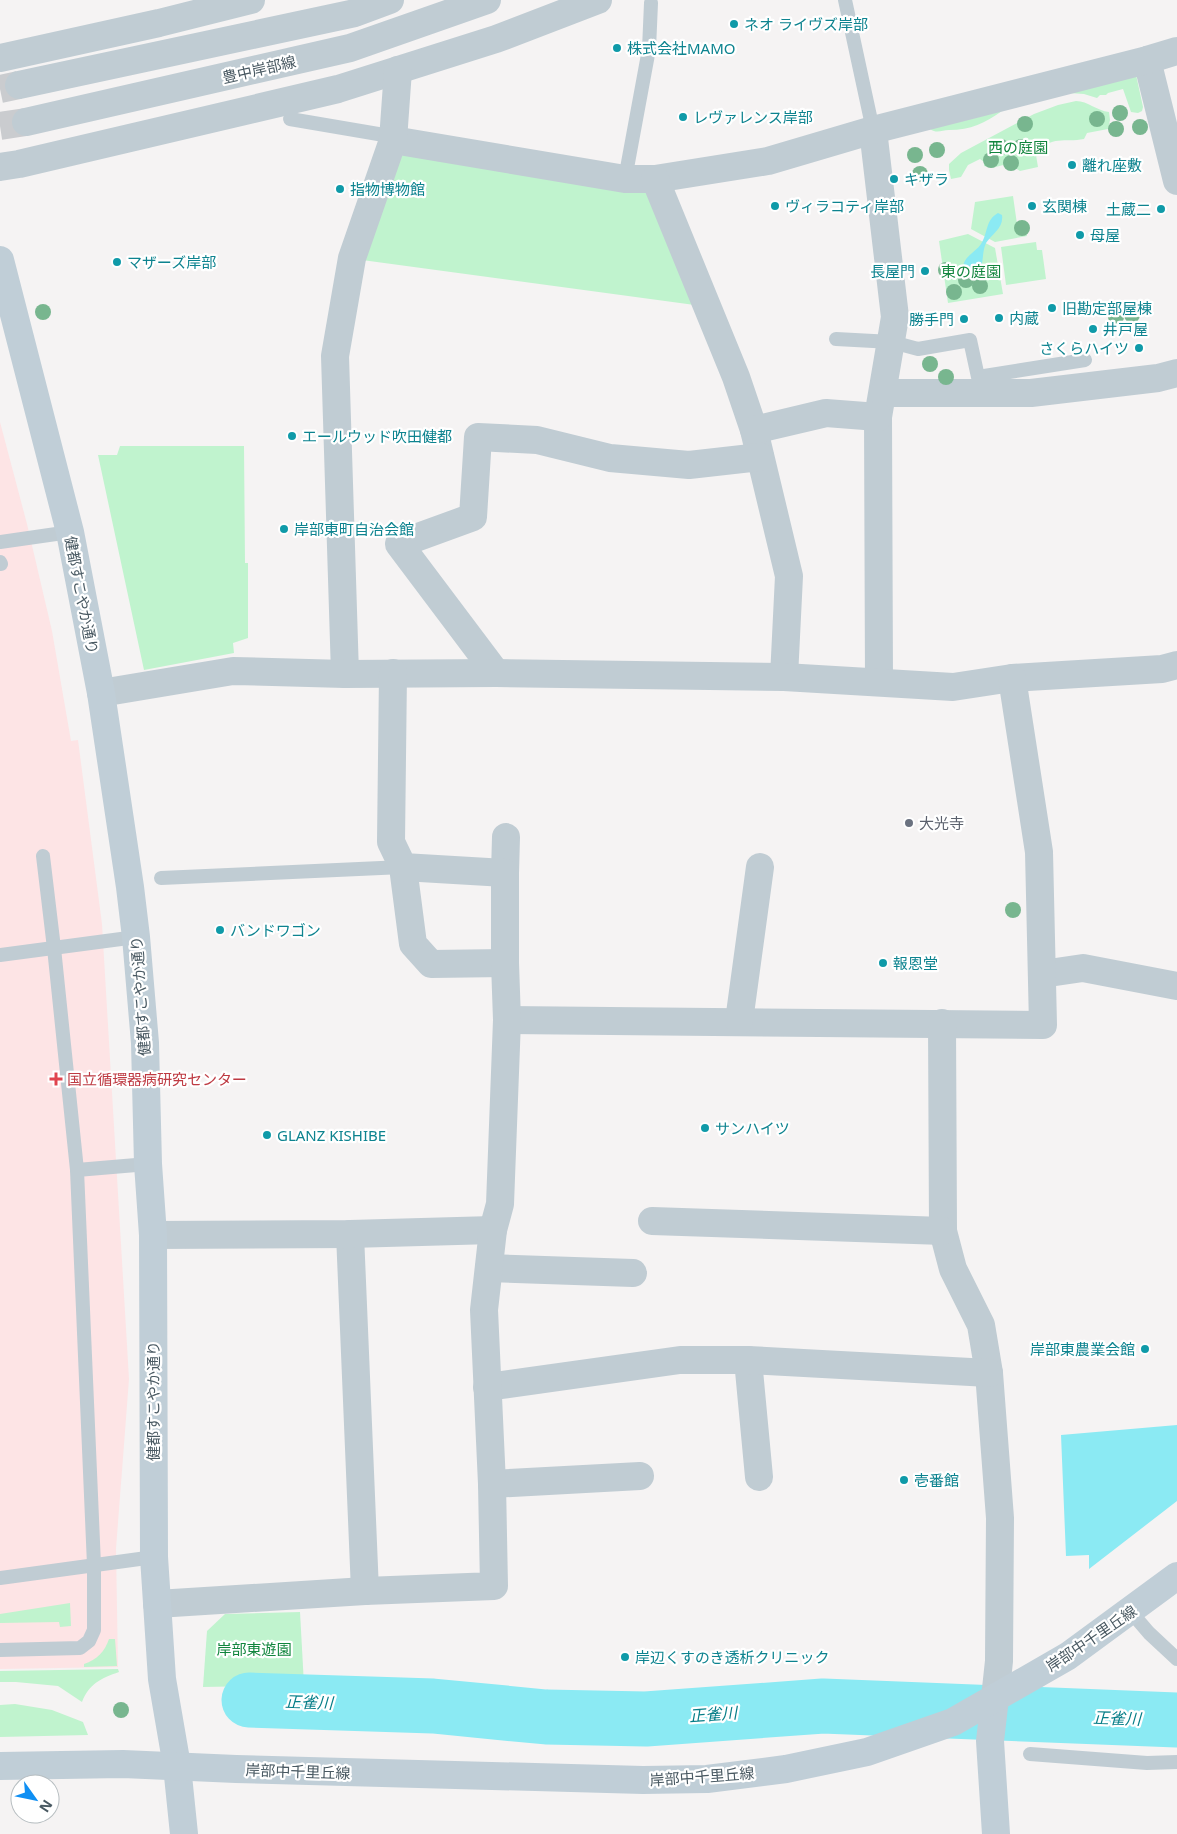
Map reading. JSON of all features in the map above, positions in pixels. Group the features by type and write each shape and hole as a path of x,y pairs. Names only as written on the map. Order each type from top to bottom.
{"street":[{"path":"0,58 160,23 251,0"},
{"path":"19,85 355,13 390,0"},
{"name":"豊中岸部線","path":"26,122 350,48 487,0"},
{"path":"0,167 38,160 338,89 496,39 598,0"},
{"path":"393,140 625,179 655,179 768,161 873,130 1147,60 1177,50"},
{"path":"1147,60 1177,181"},
{"path":"345,674 335,356 352,258 393,140 398,70"},
{"path":"873,130 895,317 881,405 879,682"},
{"path":"655,179 736,377 754,430 788,576 784,677"},
{"name":"健都すこやか通り","path":"0,260 70,532 101,693 136,937 145,1043 148,1164 153,1235 154,1557 162,1678 177,1766 184,1834"},
{"path":"754,430 826,413 881,405 1031,393 1158,378 1177,372"},
{"path":"496,673 399,544 473,516 478,437 537,440 610,458 689,465 760,457"},
{"path":"101,693 233,671 345,674 496,673 784,677 953,687 1012,678 1162,669 1177,664"},
{"path":"393,673 391,842 403,867 413,944 430,964 505,963"},
{"path":"507,1020 942,1022 1043,1025 1039,852 1012,678"},
{"path":"157,1604 494,1586 492,1484 484,1310 493,1230 500,1204 507,1020 505,963 506,837"},
{"path":"403,867 505,873"},
{"path":"739,1021 760,868"},
{"path":"1042,974 1083,968 1177,986"},
{"path":"942,1022 943,1231 953,1269 982,1325 989,1373 1000,1518 999,1661 1001,1692 990,1738 996,1834"},
{"path":"652,1221 943,1231"},
{"path":"153,1235 350,1234 493,1230"},
{"path":"350,1234 365,1592"},
{"path":"489,1268 633,1273"},
{"path":"487,1387 680,1360 748,1360 989,1373"},
{"path":"748,1360 759,1477"},
{"path":"492,1484 640,1476"},
{"name":"岸部中千里丘線","path":"0,1766 123,1764 643,1780 707,1779 795,1767 867,1752 953,1722 1001,1692 1068,1656 1131,1612 1177,1576"}],"lane":[{"path":"845,0 873,130"},
{"path":"625,179 649,49 651,3"},
{"path":"290,119 384,135 393,140"},
{"path":"836,339 892,342 918,349 970,340 978,377 1085,360"},
{"path":"0,542 70,532"},
{"path":"0,1650 76,1648 89,1641 94,1630 94,1565 77,1170 54,948 42,856"},
{"path":"161,878 403,867"},
{"path":"0,955 136,937"},
{"path":"77,1170 148,1164"},
{"path":"0,1578 154,1557"},
{"path":"1131,1612 1177,1659"},
{"path":"1030,1754 1147,1762 1177,1762"}],"shaded area":[{"name":"国立循環器病研究センター","path":"0,422 27,524 52,631 71,741 78,740 102,924 129,1379 116,1549 118,1667 0,1669"}],"green space":[{"path":"1135,70 1143,107 1142,111 1138,113 1131,112 1123,89 1106,95 1100,95 1097,98 1084,94 1069,93"},
{"name":"西の庭園","path":"1076,101 1109,112 1108,129 1087,133 1084,139 1047,144 1036,155 1038,167 1020,171 1015,168 1010,169 1007,164 992,168 984,166 984,162 980,159 968,165 961,177 951,179 949,164 961,153 1034,114 1058,105"},
{"path":"1002,111 990,119 971,127 937,132 930,129"},
{"path":"410,151 654,189 702,306 362,260 395,160"},
{"path":"1013,196 1017,224 1025,223 1027,236 995,242 971,229 975,202"},
{"name":"東の庭園","path":"968,234 995,248 1003,294 948,303 939,241"},
{"path":"1036,242 1037,250 1042,250 1046,279 1006,285 1001,247"},
{"path":"120,446 244,446 245,563 248,563 248,638 233,643 234,653 144,670 98,455 117,455"},
{"path":"70,1603 71,1626 60,1627 59,1622 0,1623 0,1614"},
{"name":"岸部東遊園","path":"300,1612 304,1685 203,1687 207,1631 225,1614"},
{"path":"109,1639 115,1639 117,1666 84,1667 84,1664 100,1654"},
{"path":"118,1669 119,1672 101,1679 92,1686 82,1702 58,1686 0,1682 0,1671"},
{"path":"15,1704 52,1710 83,1722 88,1735 0,1737 0,1705"}],"water":[{"path":"998,213 1002,215 1001,224 986,243 979,271 977,274 967,274 963,269 965,261 979,247 991,219"},
{"path":"1177,1425 1177,1501 1089,1569 1089,1555 1066,1556 1061,1435"}],"waterway":[{"name":"正雀川","path":"249,1700 433,1706 546,1717 646,1719 823,1706 1177,1720"}],"tunnel":[{"path":"0,89 19,85"},
{"path":"0,126 26,122"}],"place":[{"name":"ネオ ライヴズ岸部","path":"734,24"},
{"name":"株式会社MAMO","path":"617,48"},
{"name":"レヴァレンス岸部","path":"683,117"},
{"name":"離れ座敷","path":"1072,165"},
{"name":"キザラ","path":"894,179"},
{"name":"指物博物館","path":"340,189"},
{"name":"ヴィラコティ岸部","path":"775,206"},
{"name":"玄関棟","path":"1032,206"},
{"name":"土蔵二","path":"1161,209"},
{"name":"母屋","path":"1080,235"},
{"name":"マザーズ岸部","path":"117,262"},
{"name":"長屋門","path":"925,271"},
{"name":"旧勘定部屋棟","path":"1052,308"},
{"name":"内蔵","path":"999,318"},
{"name":"勝手門","path":"964,319"},
{"name":"井戸屋","path":"1093,329"},
{"name":"さくらハイツ","path":"1139,348"},
{"name":"エールウッド吹田健都","path":"292,436"},
{"name":"岸部東町自治会館","path":"284,529"},
{"name":"大光寺","path":"909,823"},
{"name":"バンドワゴン","path":"220,930"},
{"name":"報恩堂","path":"883,963"},
{"name":"国立循環器病研究センター","path":"56,1079"},
{"name":"サンハイツ","path":"705,1128"},
{"name":"GLANZ KISHIBE","path":"267,1135"},
{"name":"岸部東農業会館","path":"1145,1349"},
{"name":"壱番館","path":"904,1480"},
{"name":"岸辺くすのき透析クリニック","path":"625,1657"}]}
